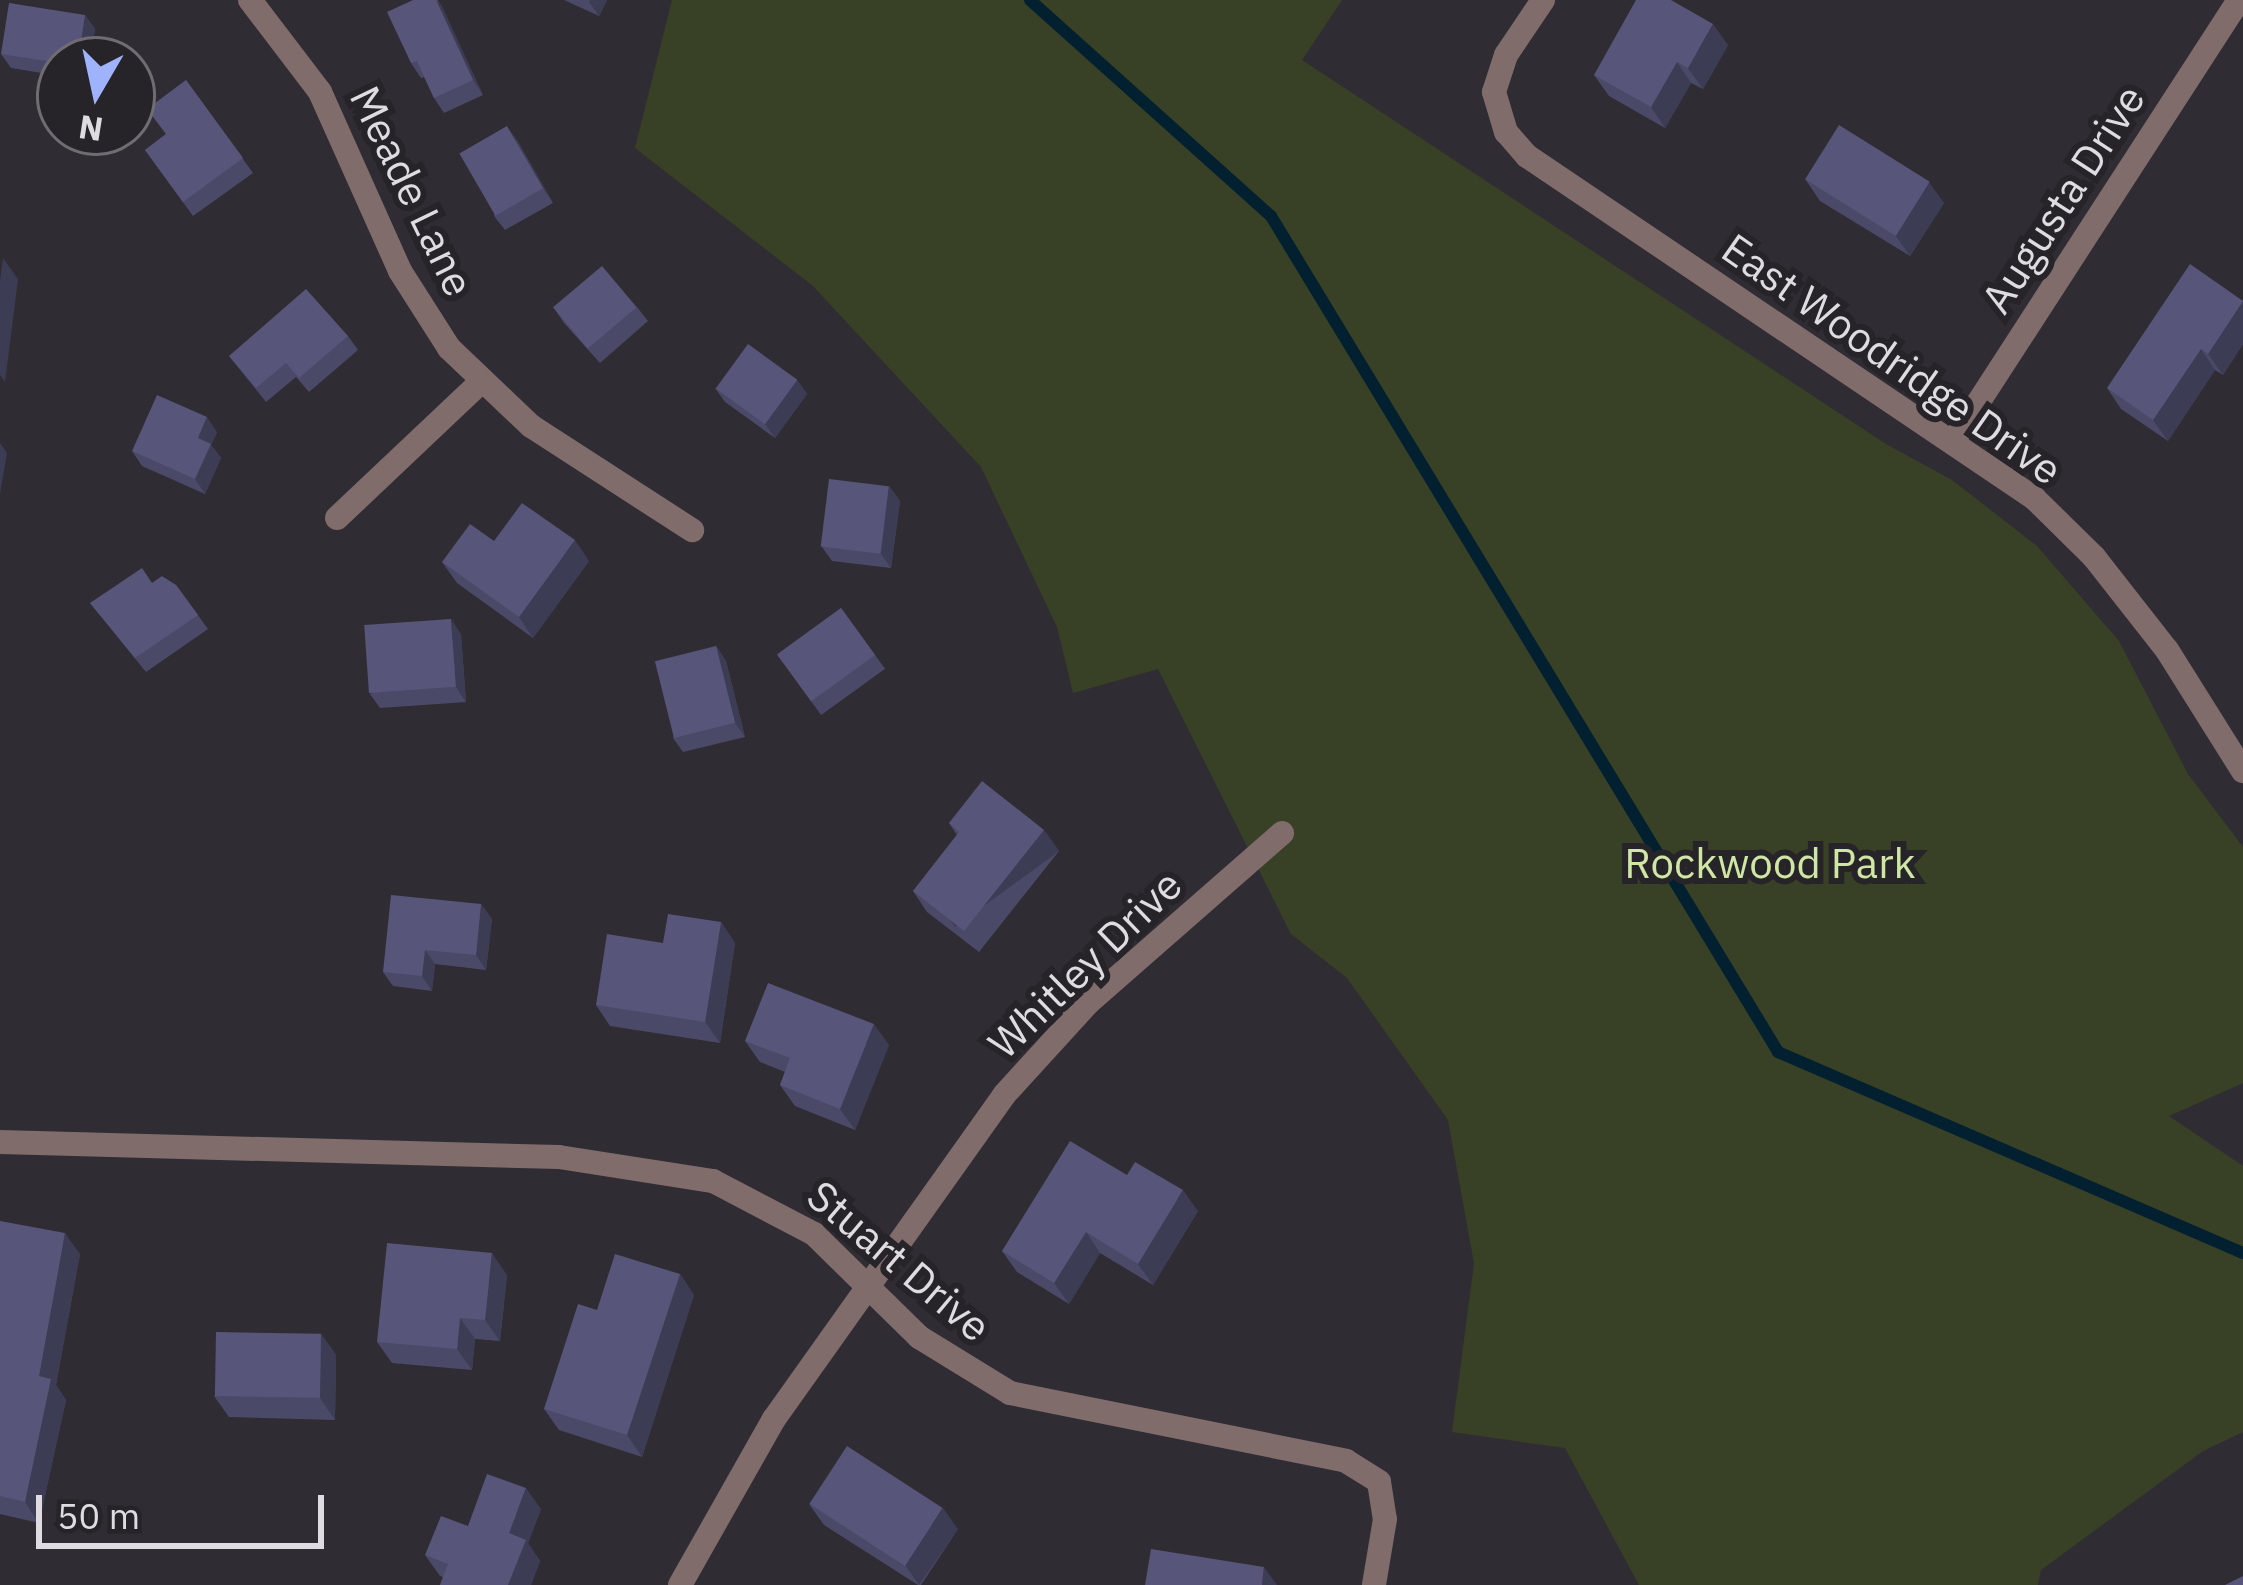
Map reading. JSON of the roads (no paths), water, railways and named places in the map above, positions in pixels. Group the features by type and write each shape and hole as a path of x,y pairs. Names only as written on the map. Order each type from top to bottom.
{"street":[{"name":"East Woodridge Drive","path":"1543,0 1506,55 1494,92 1499,112 1527,156 2034,498 2094,557 2167,650 2243,771"},
{"name":"Augusta Drive","path":"1954,440 2239,0"},
{"name":"Meade Lane","path":"260,3 320,92 400,271 480,383 531,426 692,530"},
{"path":"337,518 480,383"},
{"name":"Whitley Drive","path":"680,1585 774,1419 1004,1096 1074,1018 1282,833"},
{"name":"Stuart Drive","path":"0,1142 635,1164 750,1195 814,1234 919,1337 1010,1393 1317,1454 1379,1482 1385,1519 1374,1585"}],"waterway":[{"path":"1030,0 1271,216 1778,1052 2243,1253"}],"park label":[{"name":"Rockwood Park","path":"1770,863"}]}
